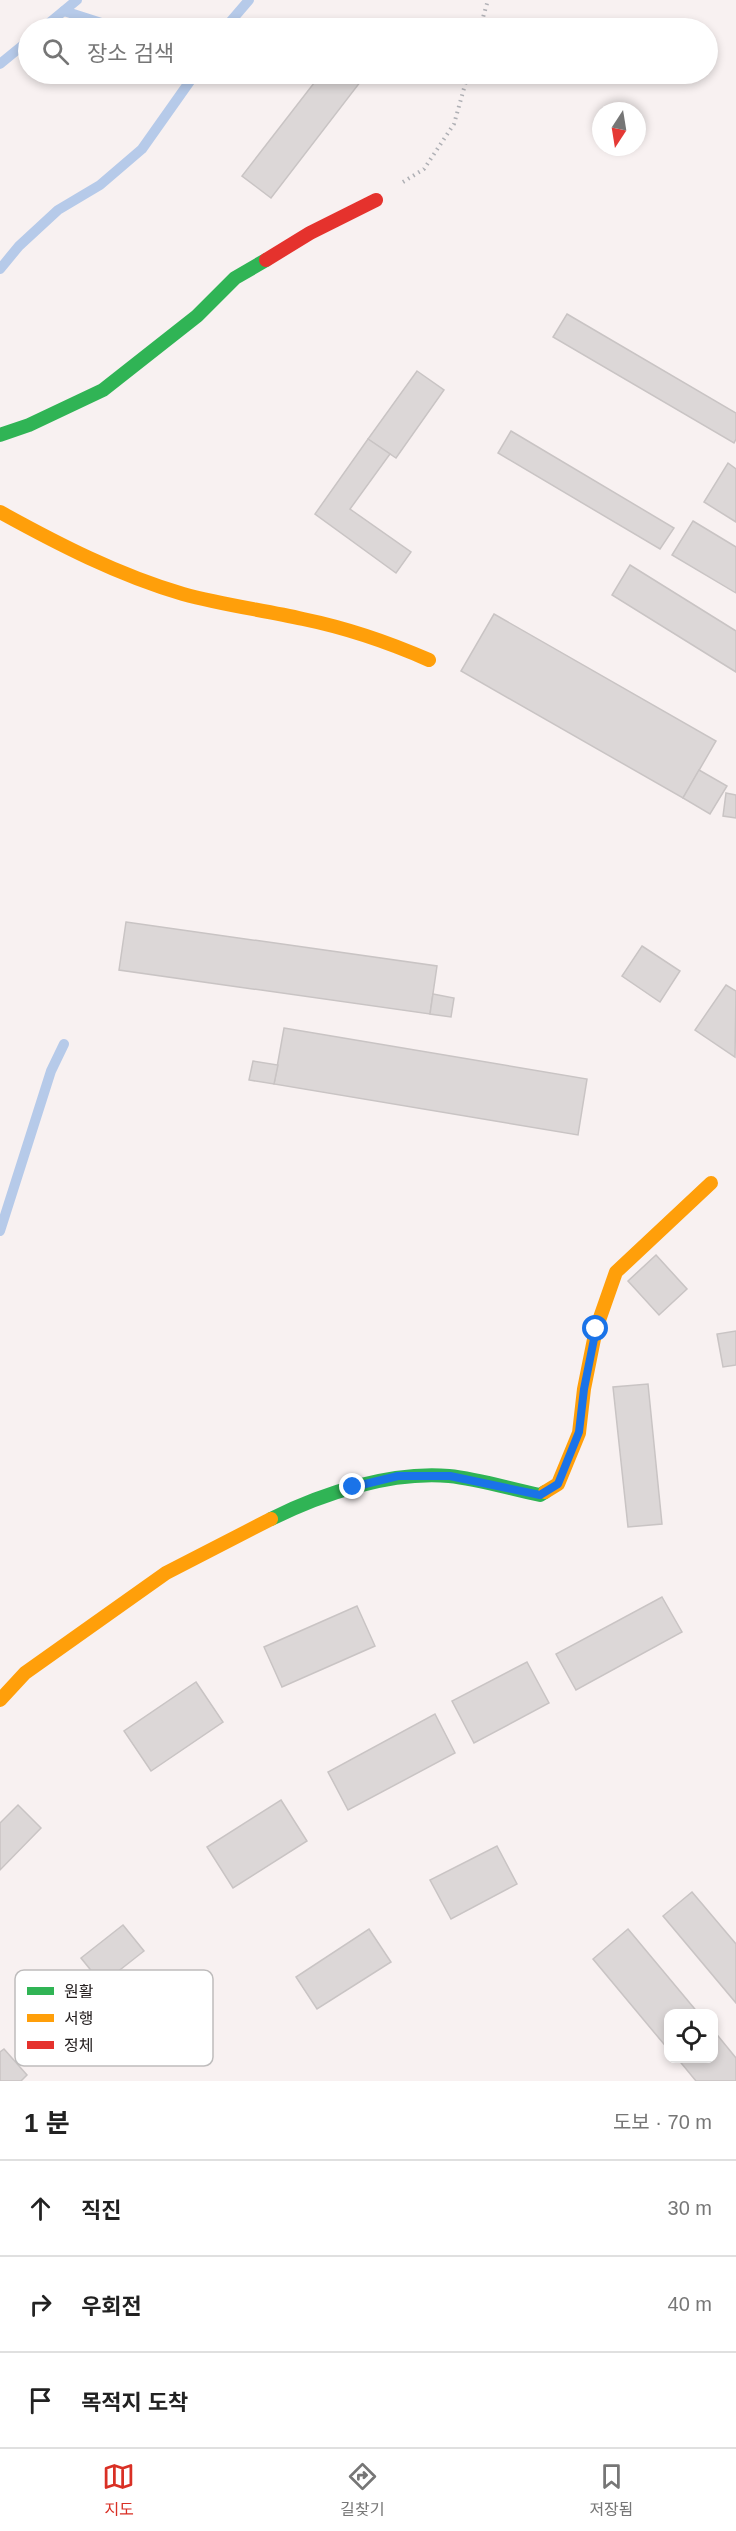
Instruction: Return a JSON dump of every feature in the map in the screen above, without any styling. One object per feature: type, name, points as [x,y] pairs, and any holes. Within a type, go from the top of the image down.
[{"type":"street","points":[[0,435],[29,425],[103,390],[197,316],[235,278],[310,233],[376,200]]},
{"type":"street","points":[[0,512],[64,549],[137,579],[209,601],[348,630],[380,639],[429,660]]},
{"type":"street","points":[[0,1700],[26,1673],[166,1573],[276,1517],[342,1491],[398,1476],[450,1476],[540,1495],[558,1484],[579,1432],[584,1389],[596,1329],[616,1272],[711,1184]]},
{"type":"path","points":[[483,18],[488,0]]},
{"type":"path","points":[[376,200],[424,169],[454,124],[465,84]]},
{"type":"building","points":[[313,84],[359,84],[271,198],[242,176]]},
{"type":"building","points":[[567,314],[736,413],[734,443],[553,337]]},
{"type":"building","points":[[417,371],[444,390],[396,458],[368,439]]},
{"type":"building","points":[[511,431],[674,528],[660,549],[498,453]]},
{"type":"building","points":[[368,439],[390,454],[350,509],[411,552],[396,573],[315,514]]},
{"type":"building","points":[[728,463],[736,469],[736,522],[704,502]]},
{"type":"building","points":[[693,521],[736,547],[736,593],[672,555]]},
{"type":"building","points":[[630,565],[736,631],[736,672],[612,595]]},
{"type":"building","points":[[494,614],[716,741],[683,798],[461,671]]},
{"type":"building","points":[[699,770],[727,786],[710,814],[683,798]]},
{"type":"building","points":[[726,793],[736,795],[736,818],[723,816]]},
{"type":"building","points":[[126,922],[437,966],[430,1014],[119,970]]},
{"type":"building","points":[[642,946],[680,971],[660,1002],[622,976]]},
{"type":"building","points":[[726,985],[736,991],[735,1057],[695,1030]]},
{"type":"building","points":[[433,994],[454,998],[451,1017],[430,1014]]},
{"type":"building","points":[[284,1028],[587,1079],[578,1135],[274,1084]]},
{"type":"building","points":[[253,1061],[278,1065],[274,1084],[249,1080]]},
{"type":"building","points":[[656,1255],[687,1289],[659,1315],[628,1281]]},
{"type":"building","points":[[736,1331],[736,1365],[723,1367],[717,1334]]},
{"type":"building","points":[[648,1384],[662,1524],[628,1527],[613,1387]]},
{"type":"building","points":[[662,1597],[682,1632],[576,1690],[556,1654]]},
{"type":"building","points":[[357,1606],[375,1646],[282,1687],[264,1647]]},
{"type":"building","points":[[527,1662],[549,1703],[474,1743],[452,1701]]},
{"type":"building","points":[[196,1682],[223,1722],[151,1771],[124,1731]]},
{"type":"building","points":[[435,1714],[455,1753],[348,1810],[328,1772]]},
{"type":"building","points":[[281,1800],[307,1841],[233,1888],[207,1847]]},
{"type":"building","points":[[18,1805],[41,1828],[0,1870],[0,1823]]},
{"type":"building","points":[[497,1846],[517,1884],[451,1919],[430,1880]]},
{"type":"building","points":[[692,1892],[736,1944],[736,2003],[663,1916]]},
{"type":"building","points":[[123,1925],[144,1951],[120,1970],[91,1970],[81,1958]]},
{"type":"building","points":[[369,1929],[391,1962],[317,2009],[296,1977]]},
{"type":"building","points":[[628,1929],[695,2009],[664,2009],[664,2044],[593,1959]]},
{"type":"building","points":[[718,2036],[736,2058],[736,2081],[696,2081],[681,2063],[718,2063]]},
{"type":"building","points":[[4,2049],[15,2061],[15,2066],[19,2066],[27,2075],[21,2081],[0,2081],[0,2052]]},
{"type":"waterway","points":[[55,18],[77,0]]},
{"type":"waterway","points":[[234,18],[249,0]]},
{"type":"waterway","points":[[64,11],[86,18]]},
{"type":"waterway","points":[[0,64],[18,49]]},
{"type":"waterway","points":[[0,269],[19,246],[58,210],[100,185],[142,149],[188,84]]},
{"type":"waterway","points":[[0,1231],[51,1071],[64,1044]]},
{"type":"traffic: fast","points":[[0,435],[29,425],[103,390],[197,316],[235,278],[266,260]]},
{"type":"traffic: fast","points":[[271,1519],[335,1493],[404,1477],[427,1475],[460,1477],[540,1495],[545,1492]]},
{"type":"traffic: slow","points":[[0,512],[44,536],[135,578],[198,598],[351,631],[429,660]]},
{"type":"traffic: slow","points":[[545,1492],[558,1484],[579,1433],[584,1389],[596,1329],[616,1272],[711,1183]]},
{"type":"traffic: slow","points":[[0,1700],[25,1673],[166,1573],[271,1519]]},
{"type":"traffic: jam","points":[[266,260],[310,233],[376,200]]},
{"type":"route","points":[[353,1487],[398,1476],[450,1476],[540,1495],[558,1484],[579,1432],[584,1389],[596,1329]]}]
